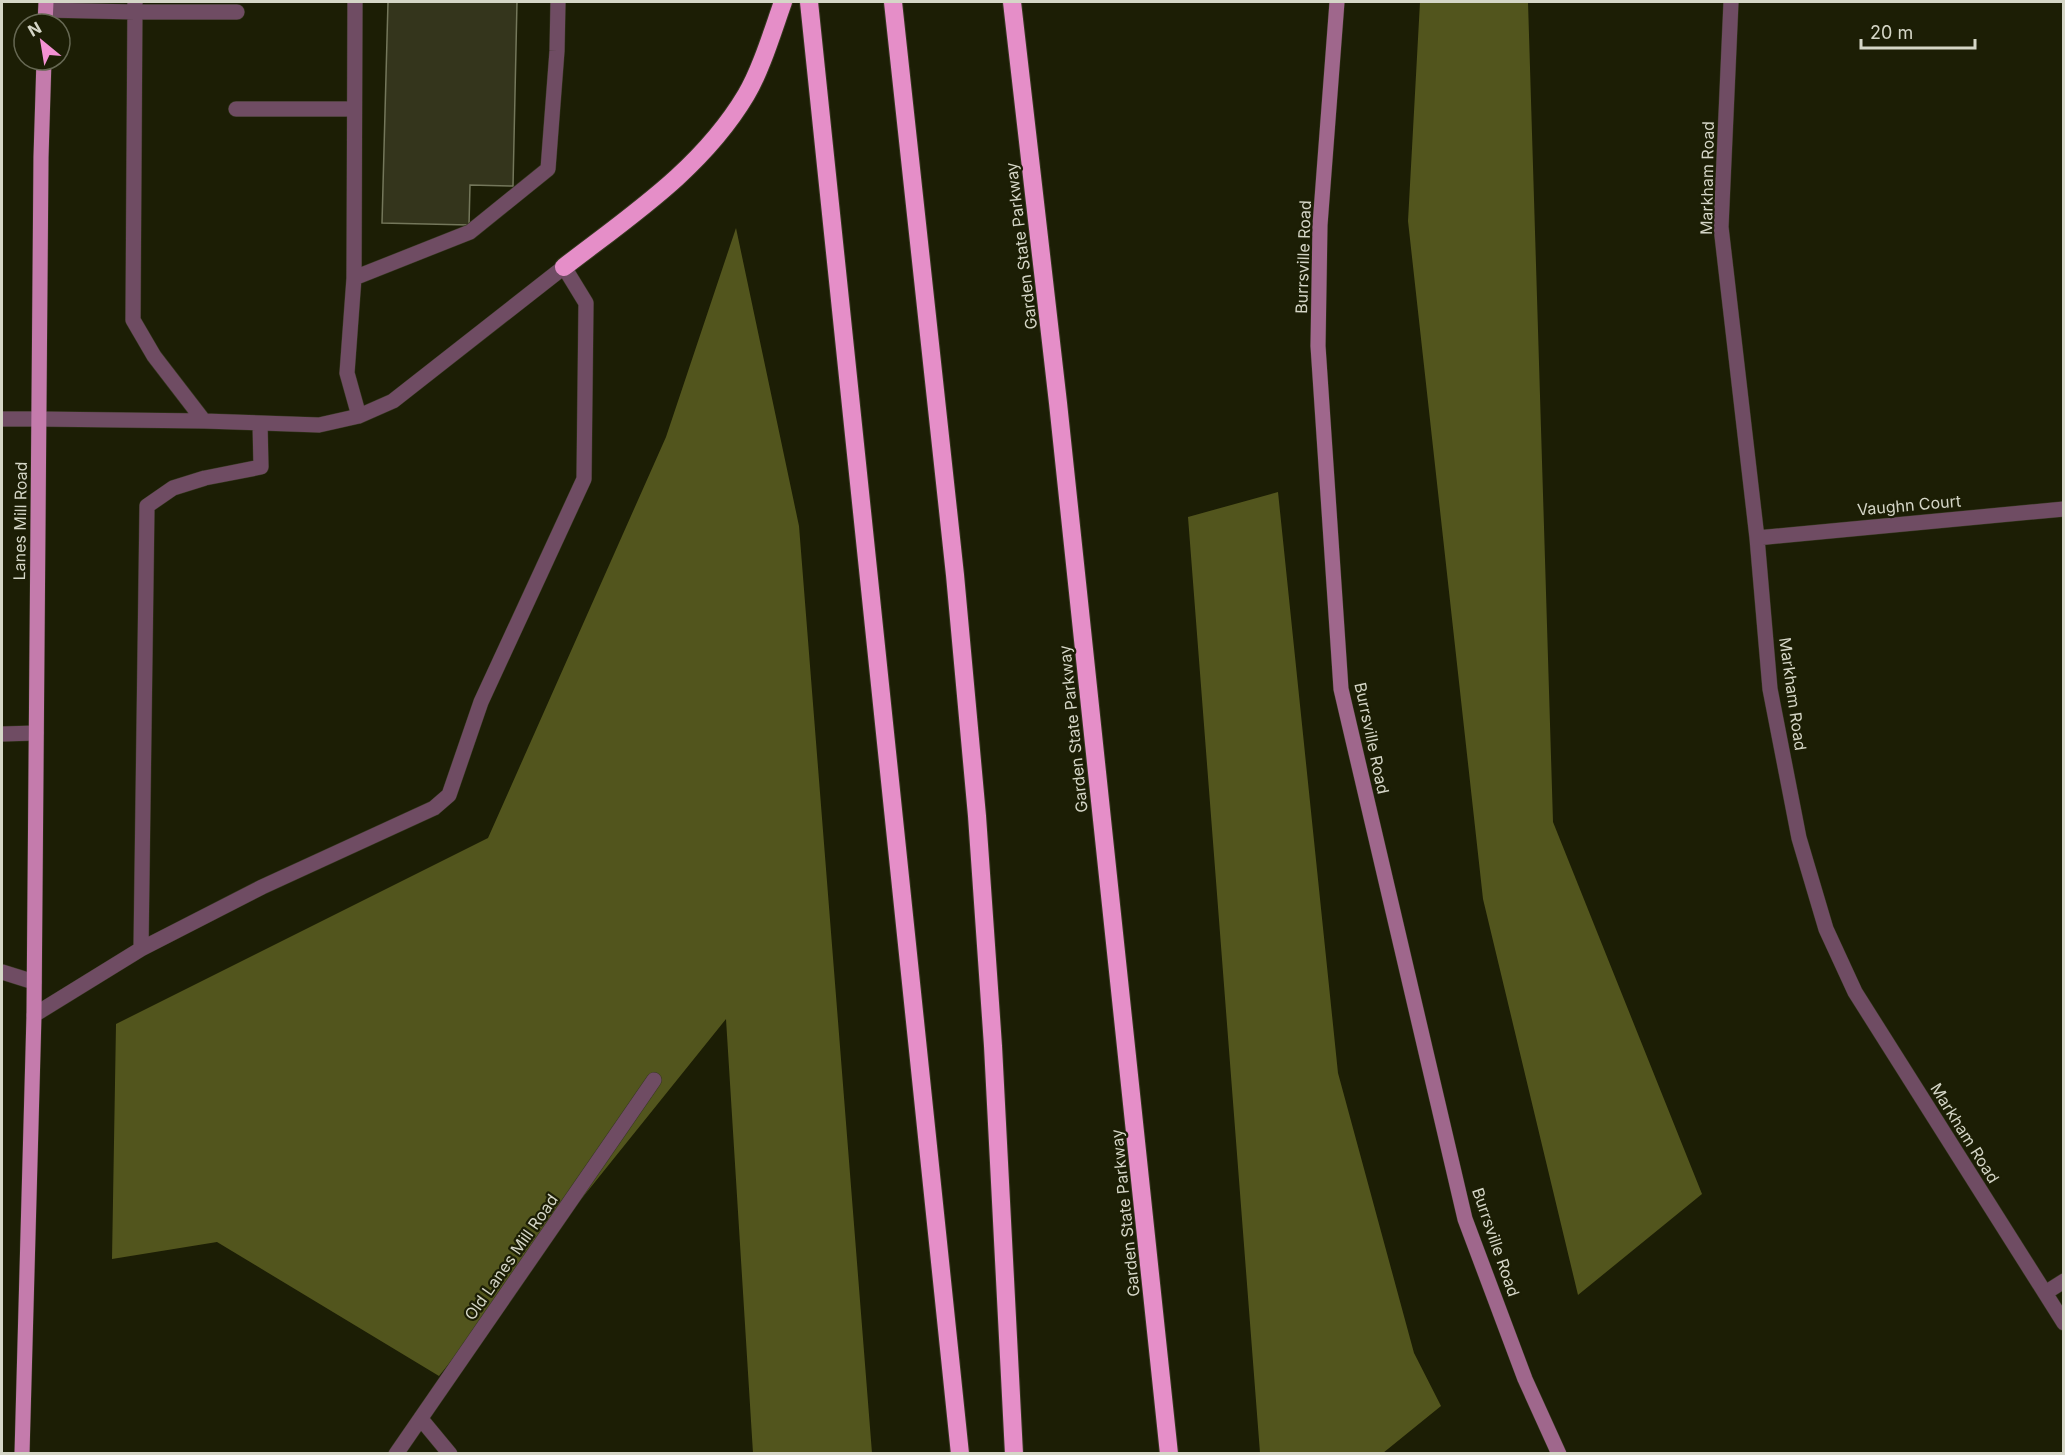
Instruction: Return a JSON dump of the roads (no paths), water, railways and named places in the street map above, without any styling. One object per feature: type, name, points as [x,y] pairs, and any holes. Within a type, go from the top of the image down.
[{"type":"highway","points":[[564,267],[672,183],[711,146],[747,94],[783,2]]},
{"type":"highway","points":[[809,2],[960,1454]]},
{"type":"highway","points":[[893,2],[955,575],[977,816],[993,1046],[1014,1454]]},
{"type":"highway","name":"Garden State Parkway","points":[[1012,2],[1061,426],[1169,1454]]},
{"type":"main road","name":"Burrsville Road","points":[[1337,2],[1320,225],[1318,346],[1341,689],[1466,1219],[1525,1379],[1559,1454]]},
{"type":"main road","name":"Lanes Mill Road","points":[[34,982],[44,72]]},
{"type":"main road","points":[[22,1454],[34,982]]},
{"type":"street","points":[[355,2],[354,278],[347,373],[359,416]]},
{"type":"street","points":[[354,278],[470,232],[548,169],[557,51],[558,2]]},
{"type":"street","name":"Markham Road","points":[[1731,2],[1721,227],[1757,538],[1770,689],[1799,838],[1827,929],[1855,992],[2064,1323]]},
{"type":"street","points":[[46,12],[135,7],[237,12]]},
{"type":"street","points":[[135,7],[133,320],[154,356],[204,421]]},
{"type":"street","points":[[236,109],[354,110]]},
{"type":"street","points":[[2,419],[319,424],[359,416],[393,401],[564,267],[586,303],[584,479],[481,702],[449,795],[434,808],[262,887],[141,949],[34,1015]]},
{"type":"street","points":[[141,949],[147,506],[173,488],[205,478],[261,467],[260,423]]},
{"type":"street","name":"Vaughn Court","points":[[1757,538],[2064,508]]},
{"type":"street","points":[[2,734],[36,733]]},
{"type":"street","points":[[2,972],[34,982]]},
{"type":"street","name":"Old Lanes Mill Road","points":[[396,1454],[654,1080]]},
{"type":"street","points":[[2045,1293],[2064,1281]]},
{"type":"street","points":[[421,1419],[450,1454]]}]
